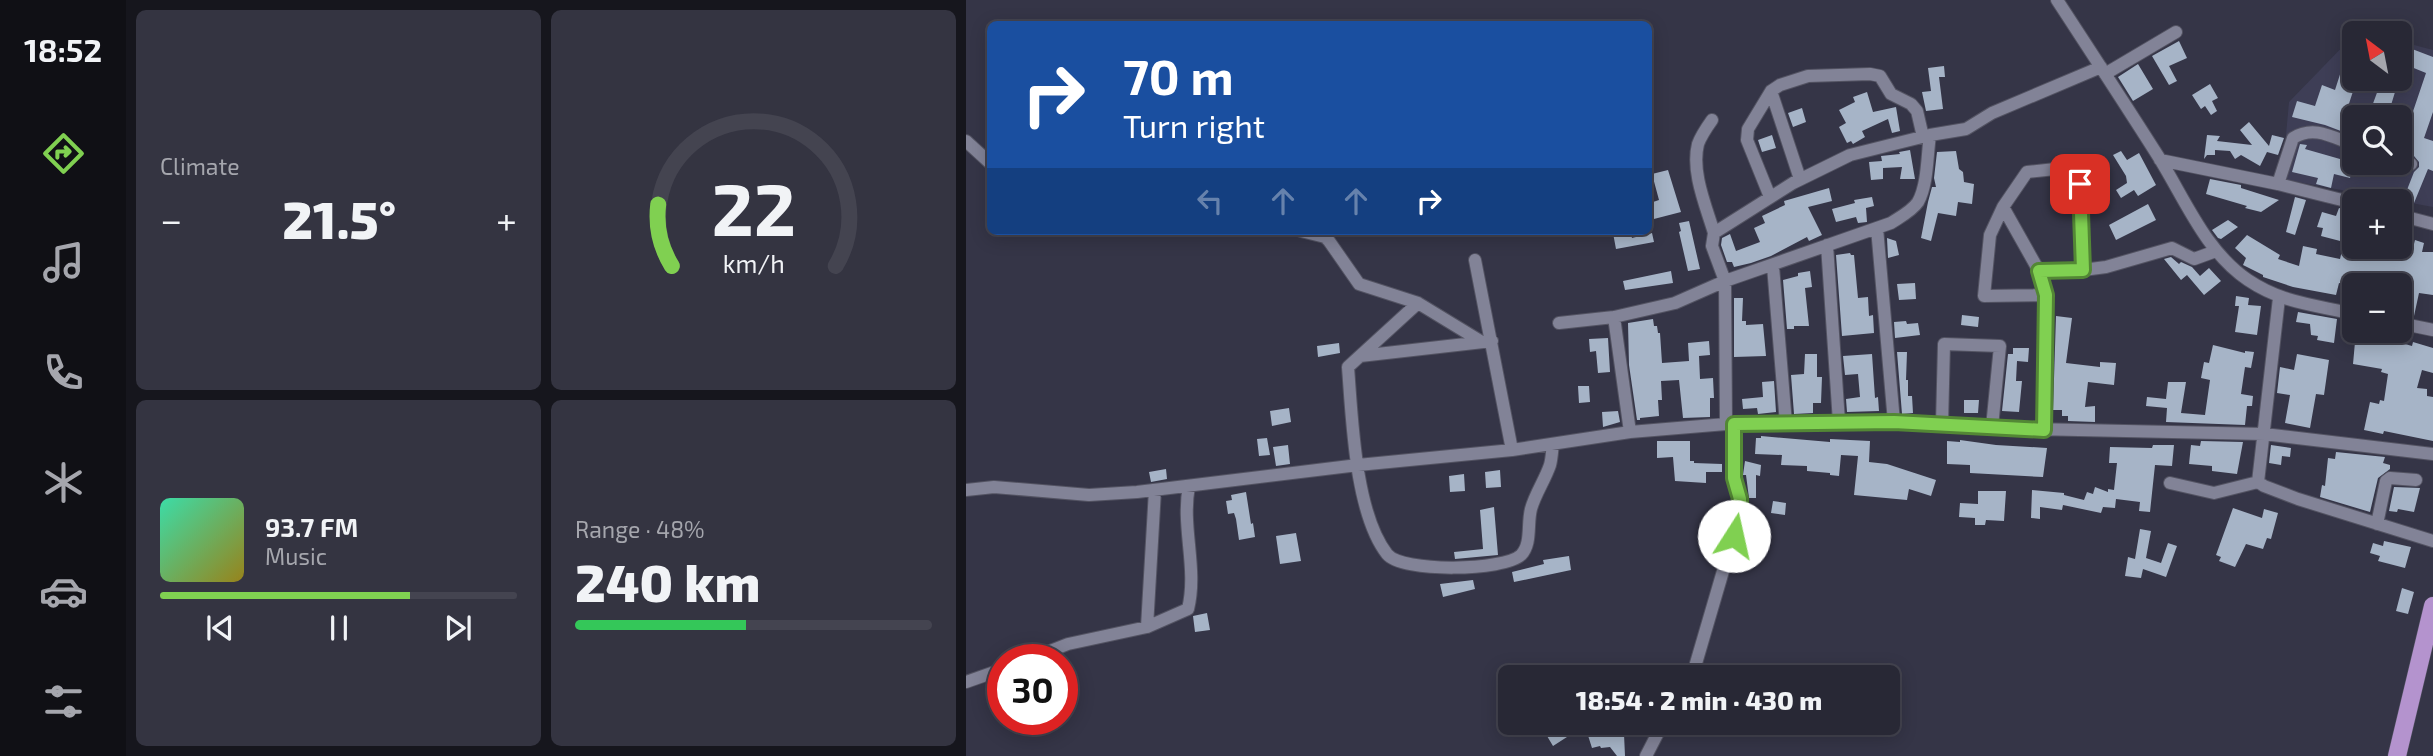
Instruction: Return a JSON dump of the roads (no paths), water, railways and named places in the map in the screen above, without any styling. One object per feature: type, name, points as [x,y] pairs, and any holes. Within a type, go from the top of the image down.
[{"type":"main road","points":[[2397,756],[2433,606]]},
{"type":"street","points":[[2057,0],[2216,251],[2247,279],[2279,298],[2342,311]]},
{"type":"street","points":[[1714,233],[1800,179],[1850,155],[1966,128],[1992,113],[2103,71],[2176,32]]},
{"type":"street","points":[[1559,323],[1614,317],[1675,303],[1725,281],[1891,223],[1918,202],[1925,178],[1927,136],[1917,111],[1911,104],[1891,94],[1880,76],[1870,74],[1808,76],[1780,85],[1771,91],[1748,129],[1747,140],[1770,197]]},
{"type":"street","points":[[1771,91],[1800,179]]},
{"type":"street","points":[[1696,665],[1740,513],[1730,424],[1725,281],[1712,246],[1714,233],[1696,156],[1699,142],[1712,120]]},
{"type":"street","points":[[2278,184],[2293,138],[2311,130],[2342,141]]},
{"type":"street","points":[[966,141],[987,160]]},
{"type":"street","points":[[2160,160],[2342,200]]},
{"type":"street","points":[[2046,295],[1984,296],[1990,235],[2003,208],[2027,172],[2065,168],[2080,184],[2083,270]]},
{"type":"street","points":[[2003,208],[2039,271],[2046,295],[2044,430]]},
{"type":"street","points":[[2412,218],[2433,224]]},
{"type":"street","points":[[1877,228],[1894,422]]},
{"type":"street","points":[[1317,235],[1329,241],[1359,284],[1418,303],[1487,342]]},
{"type":"street","points":[[1827,245],[1839,422]]},
{"type":"street","points":[[2039,271],[2106,267],[2172,248],[2194,259],[2216,251]]},
{"type":"street","points":[[1475,260],[1487,342],[1512,450]]},
{"type":"street","points":[[1773,266],[1786,424]]},
{"type":"street","points":[[2258,482],[2279,298]]},
{"type":"street","points":[[1418,303],[1348,367],[1358,465],[1369,520],[1388,556],[1404,564],[1438,569],[1510,562],[1522,555],[1527,544],[1531,510],[1551,464],[1553,444]]},
{"type":"street","points":[[1614,317],[1630,432]]},
{"type":"street","points":[[2412,326],[2433,330]]},
{"type":"street","points":[[1360,356],[1487,342]]},
{"type":"street","points":[[1942,424],[1944,344],[2000,346],[1992,427]]},
{"type":"street","points":[[966,490],[993,487],[1089,495],[1155,490],[1358,465],[1512,450],[1630,432],[1730,424],[1894,422],[2044,430],[2264,434],[2433,454]]},
{"type":"street","points":[[2377,524],[2386,481],[2390,478],[2416,480]]},
{"type":"street","points":[[2171,483],[2214,493],[2258,482],[2298,499],[2433,541]]},
{"type":"street","points":[[1068,644],[1147,627],[1188,609],[1192,590],[1185,504],[1189,485]]},
{"type":"street","points":[[1147,627],[1155,490]]},
{"type":"street","points":[[966,682],[987,675]]},
{"type":"street","points":[[1646,756],[1657,735]]}]
